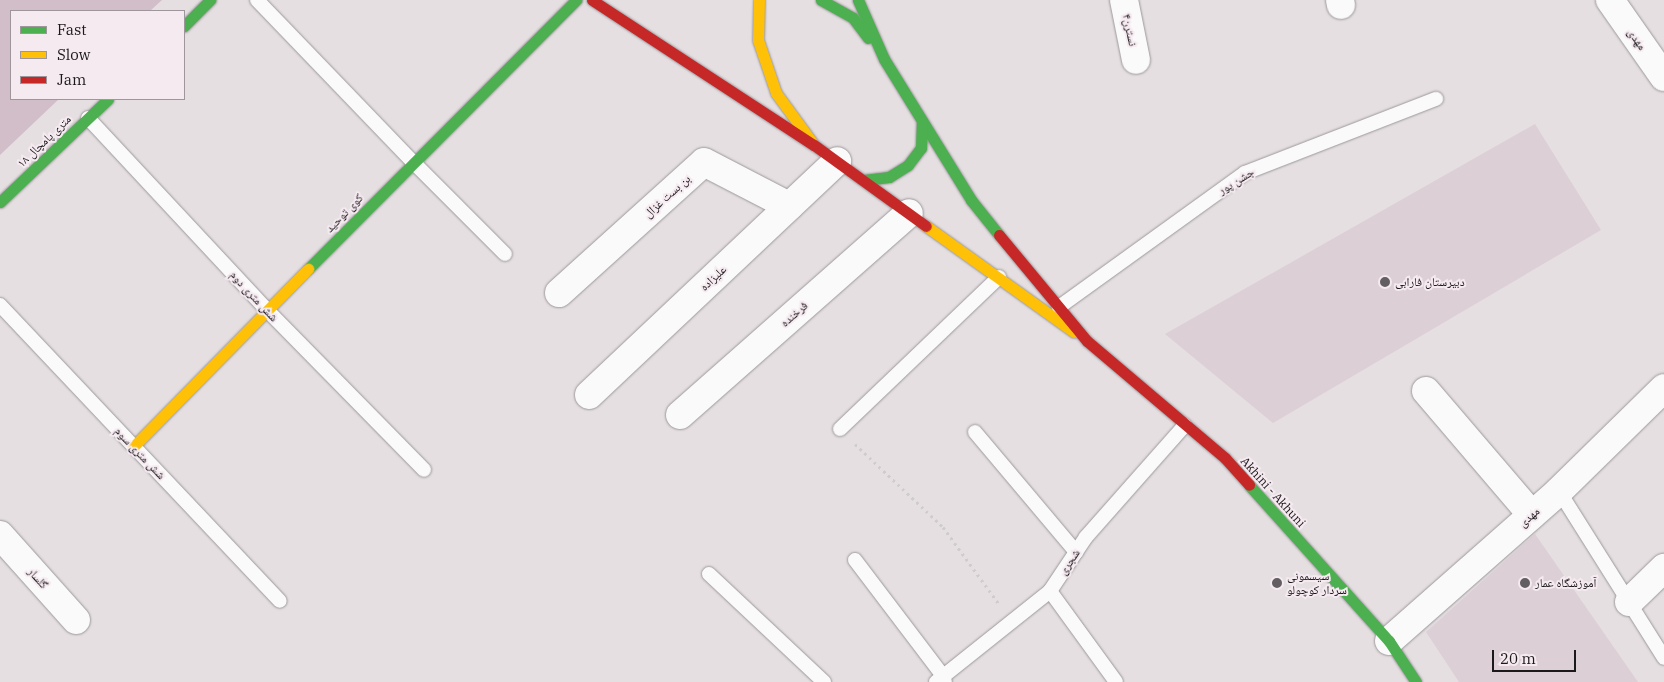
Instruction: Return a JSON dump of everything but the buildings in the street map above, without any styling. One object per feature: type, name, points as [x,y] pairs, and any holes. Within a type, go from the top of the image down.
[{"type":"main road","points":[[185,25],[210,0]]},
{"type":"main road","name":"کوی توحید","points":[[133,447],[413,162],[576,0]]},
{"type":"main road","points":[[592,0],[814,145],[1087,341]]},
{"type":"main road","points":[[759,0],[758,40],[776,93],[814,145]]},
{"type":"main road","points":[[821,0],[853,18],[884,60],[971,200],[1087,341]]},
{"type":"main road","points":[[858,0],[884,60]]},
{"type":"main road","name":"۱۸ متری پامچال","points":[[0,202],[107,100]]},
{"type":"main road","points":[[864,180],[889,177],[908,166],[921,148],[922,122]]},
{"type":"main road","name":"Akhini - Akhuni","points":[[1087,341],[1224,458],[1389,641],[1416,682]]},
{"type":"street","name":"نسترن۴","points":[[1124,0],[1136,60]]},
{"type":"street","name":"مهدی","points":[[1610,0],[1664,78]]},
{"type":"street","name":"علیزاده","points":[[588,395],[837,161]]},
{"type":"street","name":"بن بست غزال","points":[[559,293],[704,162],[789,206]]},
{"type":"street","name":"فرخنده","points":[[680,415],[909,213]]},
{"type":"street","name":"مهدی","points":[[1389,641],[1559,491],[1664,388]]},
{"type":"street","points":[[1426,391],[1532,515]]},
{"type":"street","name":"گلسار","points":[[0,535],[76,620]]},
{"type":"street","points":[[1629,602],[1663,572]]},
{"type":"lane","points":[[257,0],[413,162],[505,254]]},
{"type":"lane","name":"جشن پور","points":[[1059,307],[1245,173],[1436,99]]},
{"type":"lane","name":"شش متری دوم","points":[[88,118],[267,310],[424,470]]},
{"type":"lane","points":[[840,430],[999,277]]},
{"type":"lane","name":"شش متری سوم","points":[[0,305],[280,601]]},
{"type":"lane","name":"شجری","points":[[941,680],[1050,591],[1086,537],[1185,425]]},
{"type":"lane","points":[[975,432],[1076,552]]},
{"type":"lane","points":[[1559,491],[1664,658]]},
{"type":"lane","points":[[855,560],[941,680]]},
{"type":"lane","points":[[709,574],[824,682]]},
{"type":"lane","points":[[1050,591],[1116,682]]},
{"type":"path","points":[[840,430],[943,527],[1012,621]]},
{"type":"shaded area","points":[[0,0],[162,0],[151,10],[10,10],[10,100],[58,100],[0,155]]},
{"type":"shaded area","name":"دبیرستان فارابی","points":[[1535,124],[1601,230],[1273,423],[1165,334]]},
{"type":"shaded area","name":"آموزشگاه عمار","points":[[1535,534],[1638,682],[1459,682],[1426,632]]},
{"type":"traffic: fast","points":[[185,25],[210,0]]},
{"type":"traffic: fast","points":[[308,269],[576,0]]},
{"type":"traffic: fast","points":[[821,0],[853,18],[868,38]]},
{"type":"traffic: fast","points":[[858,0],[884,59],[971,200],[999,235]]},
{"type":"traffic: fast","points":[[0,202],[107,100]]},
{"type":"traffic: fast","points":[[864,180],[889,177],[908,165],[921,148],[922,121]]},
{"type":"traffic: fast","points":[[1249,485],[1389,641],[1416,682]]},
{"type":"traffic: slow","points":[[759,0],[758,40],[776,93],[814,145]]},
{"type":"traffic: slow","points":[[926,226],[1074,332]]},
{"type":"traffic: slow","points":[[133,447],[308,269]]},
{"type":"traffic: jam","points":[[592,0],[814,145],[926,226]]},
{"type":"traffic: jam","points":[[999,235],[1087,341],[1225,458],[1249,485]]},
{"type":"place","name":"دبیرستان فارابی","points":[[1385,282]]},
{"type":"place","name":"سیسمونی سردار کوچولو","points":[[1277,583]]},
{"type":"place","name":"آموزشگاه عمار","points":[[1525,583]]}]
